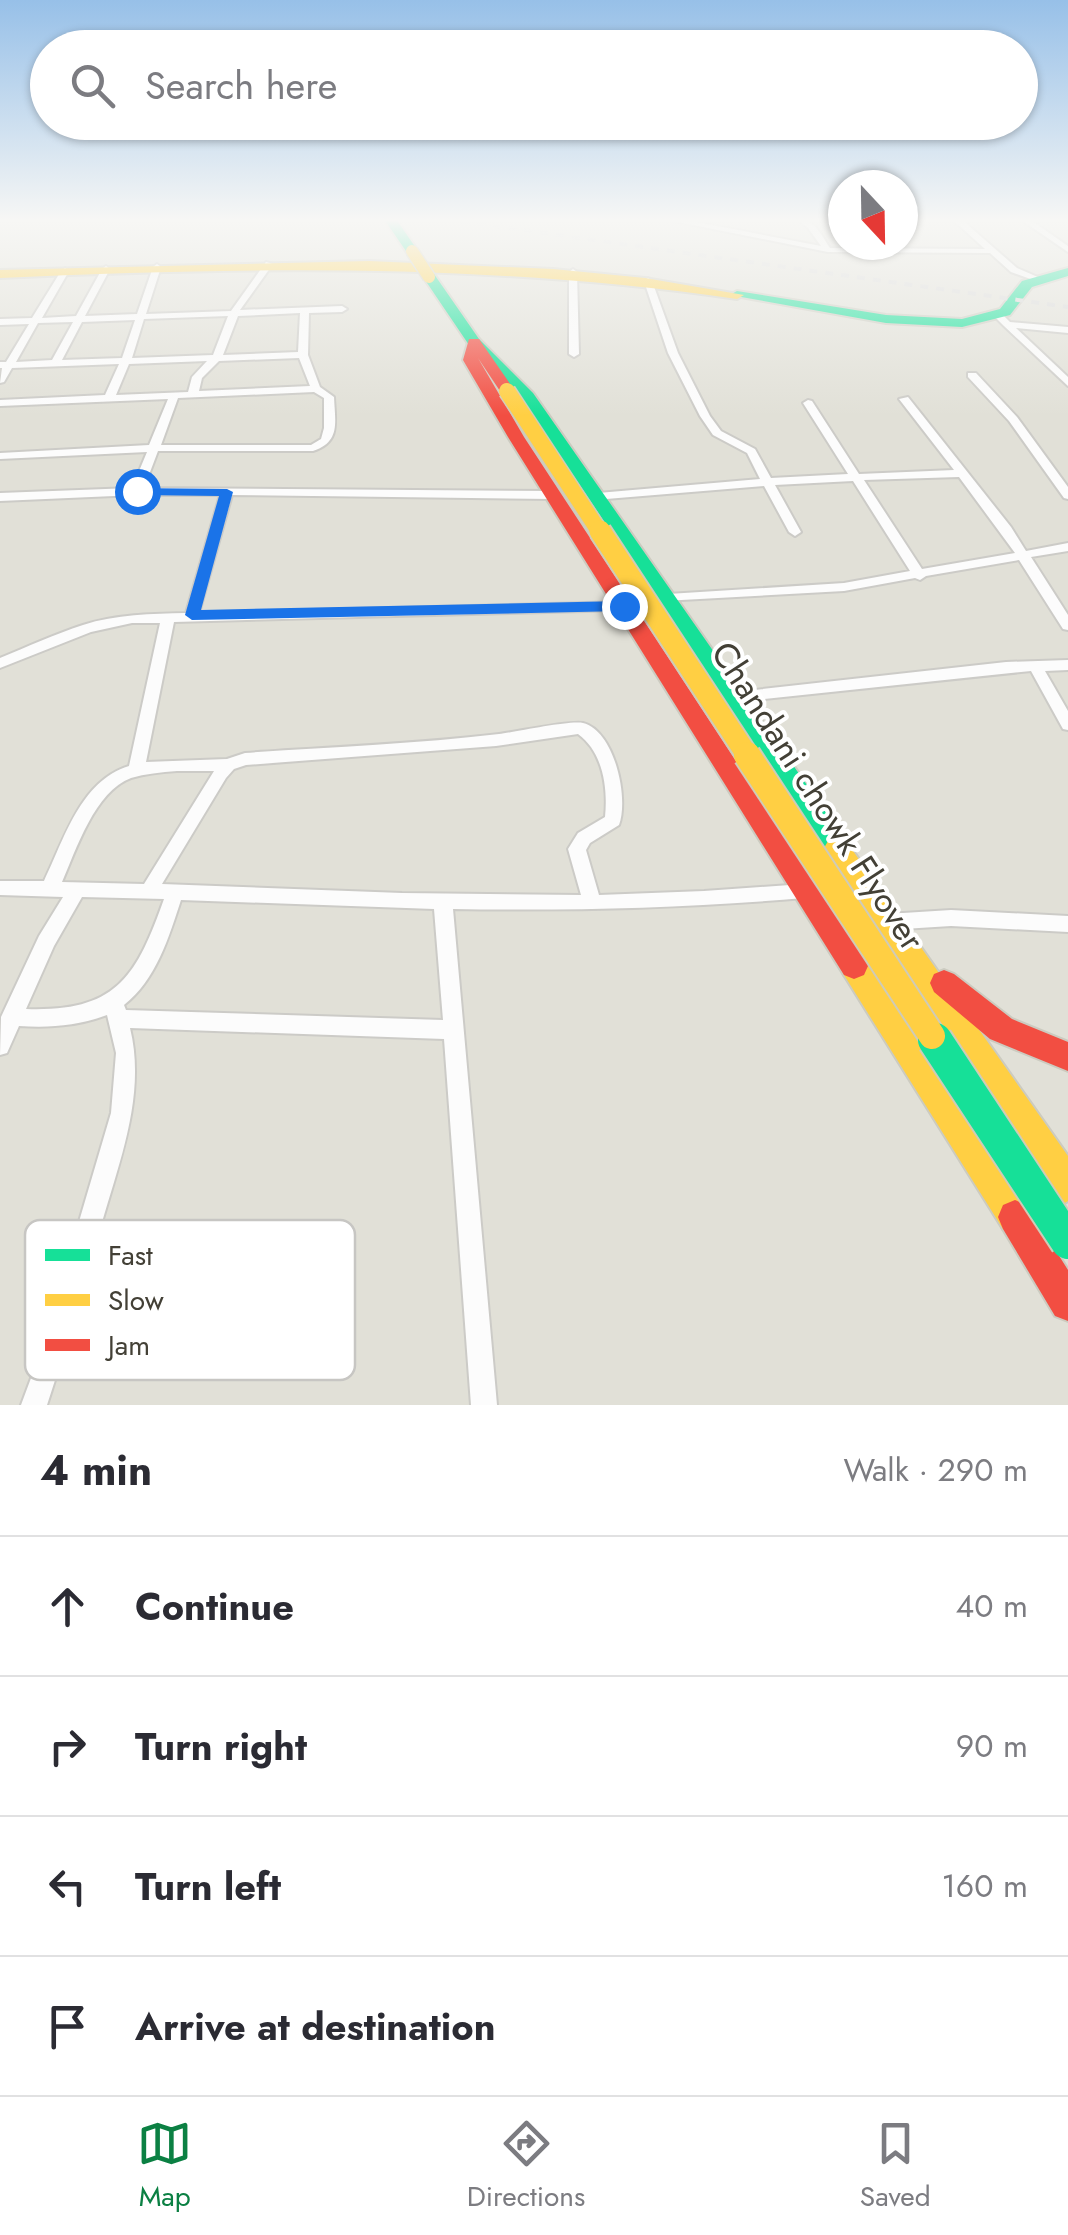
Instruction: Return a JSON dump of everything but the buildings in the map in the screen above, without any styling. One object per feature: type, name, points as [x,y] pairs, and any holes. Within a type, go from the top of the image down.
[{"type":"main road","points":[[434,285],[474,342],[502,365],[528,396],[1067,1183],[1015,1217]]},
{"type":"main road","points":[[670,285],[897,321],[958,324],[1003,320],[1025,285]]},
{"type":"main road","points":[[474,342],[470,360],[553,495],[1068,1303]]},
{"type":"main road","name":"Chandani chowk Flyover","points":[[474,342],[1068,1242]]},
{"type":"main road","points":[[893,930],[978,1016],[1031,1046],[1068,1058]]},
{"type":"main road","points":[[990,1178],[1068,1135]]},
{"type":"street","points":[[0,380],[4,365],[57,285]]},
{"type":"street","points":[[54,364],[98,285]]},
{"type":"street","points":[[109,398],[152,285]]},
{"type":"street","points":[[192,394],[197,378],[217,357],[235,311],[254,285]]},
{"type":"street","points":[[573,285],[574,354]]},
{"type":"street","points":[[649,285],[678,365],[705,416],[717,433],[751,451],[795,532]]},
{"type":"street","points":[[0,322],[342,308]]},
{"type":"street","points":[[0,456],[324,445],[329,438],[328,397],[316,389],[303,355],[305,309]]},
{"type":"street","points":[[1003,320],[1068,330]]},
{"type":"street","points":[[1003,320],[1068,384]]},
{"type":"street","points":[[4,365],[303,355]]},
{"type":"street","points":[[972,375],[1023,432],[1068,495]]},
{"type":"street","points":[[0,404],[316,389]]},
{"type":"street","points":[[137,491],[174,396]]},
{"type":"street","points":[[904,399],[1007,530],[1068,626]]},
{"type":"street","points":[[808,403],[920,576]]},
{"type":"street","points":[[598,496],[769,481],[960,474]]},
{"type":"street","points":[[0,497],[137,491],[553,495]]},
{"type":"street","points":[[192,615],[227,492]]},
{"type":"street","points":[[668,598],[813,591],[920,576],[1068,547]]},
{"type":"street","points":[[0,663],[88,628],[168,616],[624,606]]},
{"type":"street","points":[[136,772],[168,616]]},
{"type":"street","points":[[736,697],[1068,665]]},
{"type":"street","points":[[1035,666],[1068,725]]},
{"type":"street","points":[[50,888],[98,796],[111,783],[136,772],[228,765],[276,755],[496,740],[581,728],[592,733],[600,745],[615,808],[613,820],[584,838],[577,849],[592,903]]},
{"type":"street","points":[[149,890],[228,765]]},
{"type":"street","points":[[0,888],[592,903],[696,902],[804,891]]},
{"type":"street","points":[[0,1046],[46,942],[78,888]]},
{"type":"street","points":[[91,1220],[122,1112],[126,1053],[117,1010],[149,956],[175,892]]},
{"type":"street","points":[[444,902],[484,1405]]},
{"type":"street","points":[[893,930],[951,918],[1068,924]]},
{"type":"street","points":[[11,1017],[52,1021],[117,1010],[454,1030]]},
{"type":"street","points":[[34,1405],[43,1380]]},
{"type":"shaded area","points":[[0,285],[1068,285],[1068,1405],[0,1405]]},
{"type":"railway","points":[[909,285],[1068,307]]},
{"type":"traffic: fast","points":[[434,285],[474,342],[528,396],[837,848]]},
{"type":"traffic: fast","points":[[737,295],[886,319],[962,323],[1005,312],[1027,285]]},
{"type":"traffic: fast","points":[[932,1036],[1068,1242]]},
{"type":"traffic: slow","points":[[663,285],[737,295]]},
{"type":"traffic: slow","points":[[507,391],[932,1036]]},
{"type":"traffic: slow","points":[[837,848],[1066,1182]]},
{"type":"traffic: slow","points":[[854,966],[1015,1217],[1059,1187]]},
{"type":"traffic: jam","points":[[474,342],[470,360],[516,437],[854,966]]},
{"type":"traffic: jam","points":[[476,345],[507,391]]},
{"type":"traffic: jam","points":[[944,983],[1001,1029],[1068,1057]]},
{"type":"traffic: jam","points":[[1015,1217],[1068,1303]]},
{"type":"route","points":[[137,491],[227,492],[192,615],[624,606]]}]
